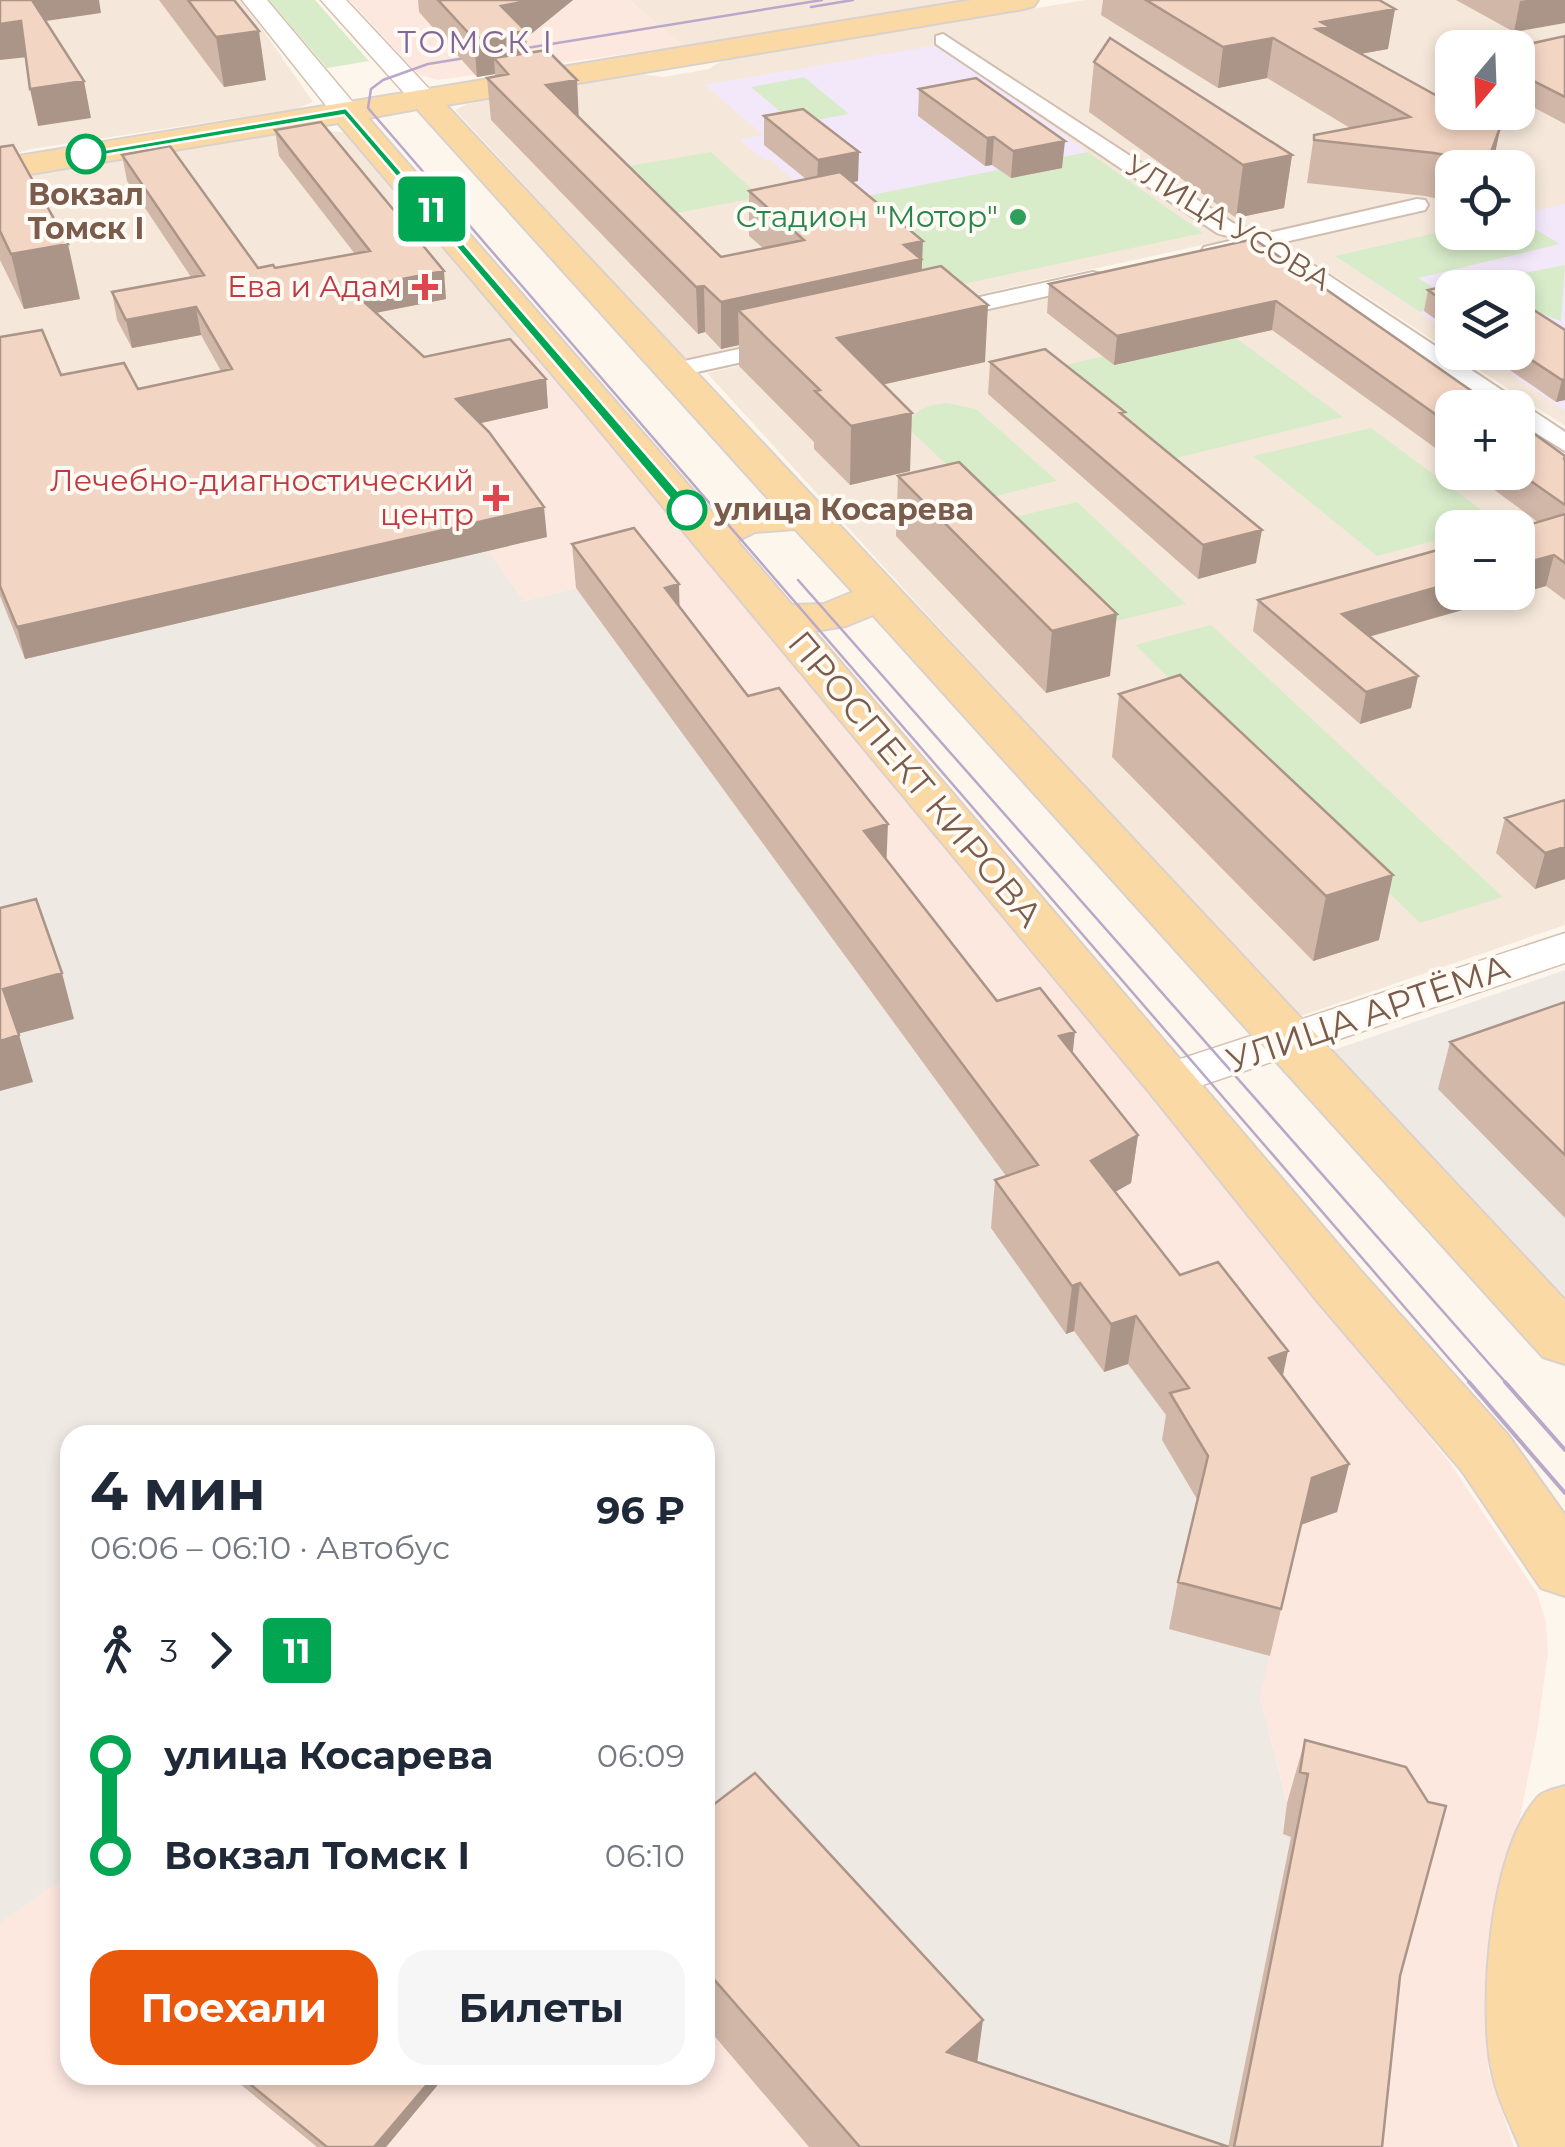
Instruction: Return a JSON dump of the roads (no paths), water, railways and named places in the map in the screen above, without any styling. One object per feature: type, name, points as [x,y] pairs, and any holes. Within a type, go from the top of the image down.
[{"type":"main road","name":"ПРОСПЕКТ КИРОВА","points":[[254,0],[312,75],[780,619],[1339,1286],[1485,1453],[1565,1568]]},
{"type":"main road","points":[[333,0],[1565,1340]]},
{"type":"main road","points":[[0,168],[1024,0]]},
{"type":"main road","points":[[710,538],[762,517],[806,515]]},
{"type":"main road","points":[[780,619],[831,616],[881,596]]},
{"type":"main road","name":"УЛИЦА АРТЁМА","points":[[1170,1080],[1565,948]]},
{"type":"main road","points":[[1562,2147],[1530,2065],[1527,2014],[1538,1889],[1549,1848],[1564,1815]]},
{"type":"street","name":"УЛИЦА УСОВА","points":[[943,40],[1225,228],[1262,240],[1487,390]]},
{"type":"street","points":[[1186,258],[1417,206]]},
{"type":"street","points":[[924,316],[1110,275]]},
{"type":"street","points":[[674,370],[815,340]]},
{"type":"street","name":"УЛИЦА УСОВА","points":[[1535,423],[1565,443]]},
{"type":"tram line","points":[[822,0],[428,64],[383,80],[371,89],[368,108],[1471,1384]]},
{"type":"tram line","points":[[811,7],[853,0]]},
{"type":"tram line","points":[[798,580],[1507,1384]]},
{"type":"tram line","points":[[1469,1382],[1565,1493]]},
{"type":"tram line","points":[[1505,1382],[1565,1450]]},
{"type":"place","name":"Вокзал Томск I","points":[[86,154]]},
{"type":"place","name":"Стадион \"Мотор\"","points":[[1018,217]]},
{"type":"place","name":"Ева и Адам","points":[[425,287]]},
{"type":"place","name":"Лечебно-диагностический центр","points":[[496,498]]},
{"type":"place","name":"улица Косарева","points":[[687,510]]},
{"type":"district","name":"ТОМСК I","points":[[476,42]]}]
